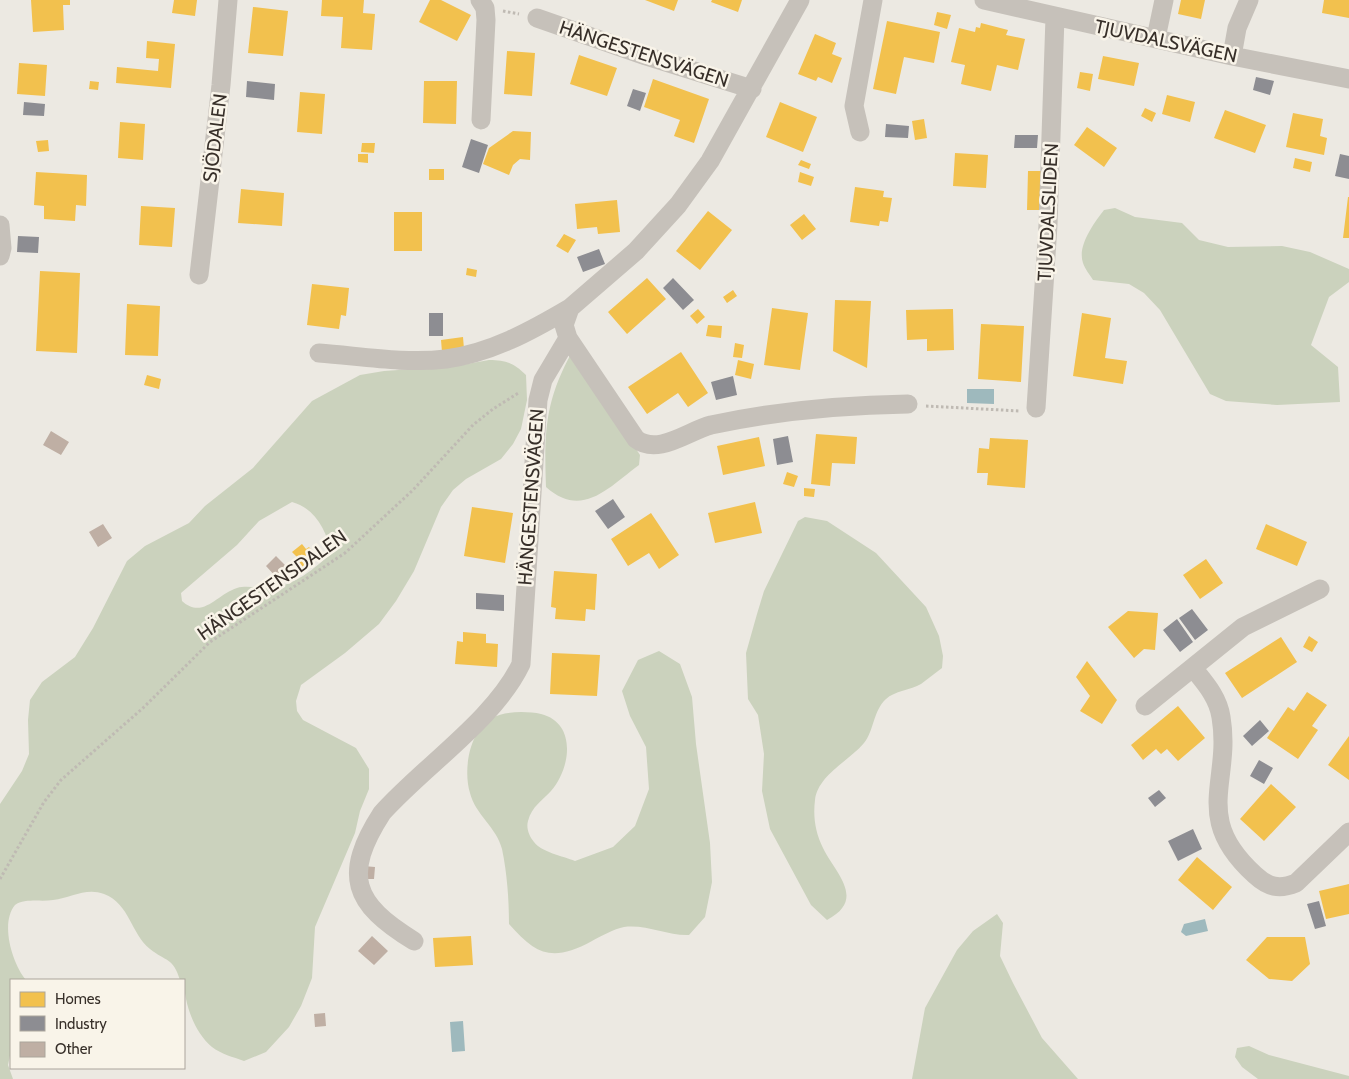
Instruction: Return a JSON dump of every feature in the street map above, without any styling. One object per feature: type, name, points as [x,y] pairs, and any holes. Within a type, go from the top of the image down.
[{"type":"street","name":"SJÖDALEN","points":[[199,275],[221,85],[228,0]]},
{"type":"street","name":"HÄNGESTENSVÄGEN","points":[[319,353],[418,360],[446,359],[490,348],[528,332],[570,308],[632,254],[678,206],[710,161],[752,89],[800,0]]},
{"type":"street","points":[[860,132],[854,106],[872,0]]},
{"type":"street","name":"TJUVDALSVÄGEN","points":[[984,0],[1232,56],[1349,79]]},
{"type":"street","points":[[1156,38],[1164,0]]},
{"type":"street","points":[[1232,56],[1237,28],[1249,0]]},
{"type":"street","points":[[481,120],[482,4]]},
{"type":"street","name":"TJUVDALSLIDEN","points":[[1036,408],[1048,215],[1055,17]]},
{"type":"street","name":"HÄNGESTENSVÄGEN","points":[[537,18],[646,56],[752,89]]},
{"type":"street","points":[[0,225],[2,248],[0,256]]},
{"type":"street","points":[[570,308],[564,325],[568,338],[636,439],[649,446],[670,442],[710,426],[775,414],[816,408],[908,404]]},
{"type":"street","name":"HÄNGESTENSVÄGEN","points":[[414,941],[383,920],[366,900],[358,878],[360,858],[373,827],[382,813],[491,707],[514,680],[521,664],[538,400],[543,380],[568,338]]},
{"type":"street","points":[[1145,706],[1243,627],[1320,589]]},
{"type":"street","points":[[1193,668],[1212,693],[1219,706],[1222,719],[1223,741],[1217,806],[1218,819],[1233,850],[1249,869],[1268,885],[1286,888],[1296,883],[1349,832]]},
{"type":"path","points":[[482,4],[537,18]]},
{"type":"path","name":"HÄNGESTENSDALEN","points":[[0,878],[44,802],[61,780],[143,708],[210,642],[345,553],[413,490],[473,425],[511,396],[543,380]]},
{"type":"path","points":[[908,404],[1014,412],[1036,408]]},
{"type":"green space","points":[[1115,208],[1135,217],[1182,223],[1199,240],[1228,247],[1282,246],[1310,252],[1349,269],[1349,282],[1329,297],[1311,345],[1338,367],[1340,402],[1277,405],[1226,401],[1210,394],[1160,310],[1144,293],[1129,284],[1093,280],[1085,267],[1082,256],[1084,242],[1104,210]]},
{"type":"green space","points":[[572,352],[640,455],[639,465],[605,491],[583,500],[571,500],[559,496],[546,487],[545,450],[548,417],[556,386]]},
{"type":"green space","points":[[489,360],[500,361],[514,365],[526,375],[527,400],[521,429],[513,444],[501,459],[466,479],[453,490],[441,507],[414,571],[396,601],[379,624],[345,653],[301,685],[296,701],[297,711],[303,720],[356,748],[369,769],[369,789],[360,811],[355,833],[315,927],[312,978],[301,1006],[289,1027],[266,1052],[244,1061],[223,1053],[206,1041],[191,1016],[185,994],[185,979],[180,979],[175,967],[144,943],[125,912],[113,899],[104,894],[91,892],[60,899],[23,902],[15,905],[8,922],[12,954],[25,979],[10,979],[10,1056],[8,1065],[13,1079],[0,1079],[0,804],[22,771],[29,754],[28,720],[30,700],[42,682],[75,657],[93,628],[127,561],[145,546],[189,523],[205,506],[253,468],[312,401],[360,375],[384,371],[456,366]],"holes":[[[292,502],[307,509],[323,529],[331,553],[318,565],[296,580],[280,587],[237,588],[210,604],[197,608],[182,601],[181,593],[237,545],[259,521]]]},
{"type":"green space","points":[[805,517],[827,521],[876,553],[926,607],[939,636],[943,656],[942,668],[924,682],[893,694],[886,699],[878,709],[870,733],[864,743],[828,776],[817,791],[814,812],[818,836],[845,886],[846,895],[845,903],[839,912],[827,920],[811,905],[770,829],[762,791],[764,754],[758,715],[748,699],[746,653],[764,591],[798,521]]},
{"type":"green space","points":[[659,651],[680,664],[692,697],[696,744],[710,843],[712,882],[705,917],[689,935],[673,934],[640,927],[624,927],[567,952],[546,952],[537,949],[519,935],[509,924],[509,905],[502,849],[496,834],[476,808],[468,784],[468,763],[473,741],[484,724],[492,718],[503,714],[529,712],[553,719],[561,727],[565,736],[567,747],[566,759],[558,781],[530,816],[527,826],[529,835],[542,848],[575,861],[613,847],[635,826],[649,789],[646,747],[630,716],[622,691],[638,660]]},
{"type":"green space","points":[[997,914],[1003,923],[1000,956],[1013,983],[1042,1038],[1078,1079],[912,1079],[925,1008],[957,950],[973,931]]},
{"type":"green space","points":[[1249,1046],[1269,1055],[1349,1076],[1349,1079],[1258,1079],[1242,1067],[1235,1057],[1237,1048]]},
{"type":"water","points":[[967,389],[994,389],[994,404],[967,403]]},
{"type":"water","points":[[1205,919],[1208,931],[1186,936],[1181,932],[1184,924]]},
{"type":"water","points":[[463,1021],[465,1051],[452,1052],[450,1022]]},
{"type":"building: Homes","points":[[31,0],[70,0],[70,5],[63,5],[64,30],[33,32]]},
{"type":"building: Homes","points":[[174,0],[197,0],[195,16],[172,13]]},
{"type":"building: Homes","points":[[322,0],[364,0],[363,13],[375,14],[372,50],[341,48],[343,17],[321,16]]},
{"type":"building: Homes","points":[[430,0],[441,0],[471,15],[457,41],[419,22]]},
{"type":"building: Homes","points":[[645,0],[678,0],[674,11]]},
{"type":"building: Homes","points":[[712,0],[742,0],[738,12],[711,2]]},
{"type":"building: Homes","points":[[1181,0],[1205,0],[1201,19],[1178,14]]},
{"type":"building: Homes","points":[[1324,0],[1349,0],[1349,18],[1322,13]]},
{"type":"building: Homes","points":[[253,7],[288,11],[283,56],[248,53]]},
{"type":"building: Homes","points":[[937,12],[951,15],[947,29],[934,25]]},
{"type":"building: Homes","points":[[887,21],[940,32],[934,63],[904,57],[896,94],[873,89]]},
{"type":"building: Homes","points":[[981,23],[1008,30],[1006,35],[1025,39],[1018,70],[997,65],[991,91],[961,84],[965,65],[951,62],[959,28],[975,32],[976,27],[980,28]]},
{"type":"building: Homes","points":[[815,34],[836,43],[832,54],[842,58],[832,83],[818,77],[816,81],[798,74]]},
{"type":"building: Homes","points":[[147,41],[175,44],[171,88],[116,83],[117,67],[158,71],[159,59],[146,58]]},
{"type":"building: Homes","points":[[507,51],[535,53],[532,96],[504,94]]},
{"type":"building: Homes","points":[[579,55],[617,68],[607,96],[570,84]]},
{"type":"building: Homes","points":[[1103,56],[1139,63],[1134,86],[1098,79]]},
{"type":"building: Homes","points":[[19,63],[47,65],[45,96],[17,94]]},
{"type":"building: Homes","points":[[1080,72],[1093,74],[1090,91],[1077,88]]},
{"type":"building: Homes","points":[[653,79],[709,99],[694,143],[674,136],[680,120],[644,107]]},
{"type":"building: Homes","points":[[90,81],[99,82],[98,90],[89,89]]},
{"type":"building: Homes","points":[[424,81],[457,81],[456,124],[423,123]]},
{"type":"building: Homes","points":[[300,92],[325,94],[322,134],[297,132]]},
{"type":"building: Homes","points":[[1167,95],[1195,102],[1190,122],[1162,114]]},
{"type":"building: Homes","points":[[780,102],[817,117],[803,152],[766,137]]},
{"type":"building: Homes","points":[[1145,108],[1156,113],[1152,122],[1141,116]]},
{"type":"building: Homes","points":[[1225,110],[1266,125],[1255,153],[1214,138]]},
{"type":"building: Homes","points":[[1293,113],[1323,119],[1320,136],[1327,138],[1324,155],[1286,147]]},
{"type":"building: Homes","points":[[924,119],[927,138],[915,140],[912,121]]},
{"type":"building: Homes","points":[[120,122],[145,124],[143,160],[118,158]]},
{"type":"building: Homes","points":[[1087,127],[1117,148],[1104,167],[1074,145]]},
{"type":"building: Homes","points":[[513,131],[531,132],[530,160],[520,159],[513,165],[509,175],[483,164],[489,148]]},
{"type":"building: Homes","points":[[48,140],[49,151],[38,152],[36,141]]},
{"type":"building: Homes","points":[[362,143],[375,143],[374,153],[361,152]]},
{"type":"building: Homes","points":[[955,153],[988,155],[986,188],[953,186]]},
{"type":"building: Homes","points":[[358,154],[368,154],[368,163],[358,162]]},
{"type":"building: Homes","points":[[1295,158],[1312,162],[1310,172],[1293,168]]},
{"type":"building: Homes","points":[[801,160],[811,164],[809,169],[798,165]]},
{"type":"building: Homes","points":[[429,169],[444,169],[444,180],[429,180]]},
{"type":"building: Homes","points":[[1028,171],[1044,171],[1044,210],[1027,210]]},
{"type":"building: Homes","points":[[36,172],[87,175],[86,206],[76,205],[75,221],[44,219],[44,206],[34,205]]},
{"type":"building: Homes","points":[[800,172],[814,177],[811,186],[798,182]]},
{"type":"building: Homes","points":[[855,187],[884,191],[883,197],[892,198],[888,222],[880,221],[879,226],[850,222]]},
{"type":"building: Homes","points":[[241,189],[284,193],[282,226],[238,223]]},
{"type":"building: Homes","points":[[1348,197],[1349,238],[1343,238]]},
{"type":"building: Homes","points":[[617,200],[620,232],[598,234],[597,227],[577,229],[575,204]]},
{"type":"building: Homes","points":[[141,206],[175,208],[172,247],[139,245]]},
{"type":"building: Homes","points":[[708,211],[732,230],[700,270],[676,251]]},
{"type":"building: Homes","points":[[394,212],[422,212],[422,251],[394,251]]},
{"type":"building: Homes","points":[[804,214],[816,229],[802,240],[790,225]]},
{"type":"building: Homes","points":[[564,234],[576,240],[568,253],[556,246]]},
{"type":"building: Homes","points":[[467,268],[477,270],[476,277],[466,275]]},
{"type":"building: Homes","points":[[40,271],[80,273],[77,353],[36,351]]},
{"type":"building: Homes","points":[[647,278],[666,299],[627,334],[608,312]]},
{"type":"building: Homes","points":[[312,284],[349,288],[346,316],[341,315],[339,329],[307,325]]},
{"type":"building: Homes","points":[[733,290],[737,296],[727,303],[723,297]]},
{"type":"building: Homes","points":[[835,300],[871,301],[867,368],[833,351]]},
{"type":"building: Homes","points":[[127,304],[160,306],[158,356],[125,355]]},
{"type":"building: Homes","points":[[772,308],[808,313],[800,370],[764,365]]},
{"type":"building: Homes","points":[[698,309],[705,317],[697,324],[690,316]]},
{"type":"building: Homes","points":[[953,309],[954,350],[927,351],[927,339],[907,340],[906,310]]},
{"type":"building: Homes","points":[[1082,313],[1111,318],[1105,358],[1127,361],[1123,384],[1073,376]]},
{"type":"building: Homes","points":[[981,324],[1024,326],[1021,382],[978,379]]},
{"type":"building: Homes","points":[[708,325],[722,326],[721,338],[706,336]]},
{"type":"building: Homes","points":[[463,337],[464,349],[442,352],[441,340]]},
{"type":"building: Homes","points":[[735,343],[744,345],[742,358],[733,357]]},
{"type":"building: Homes","points":[[681,352],[708,393],[688,407],[678,393],[647,414],[628,387]]},
{"type":"building: Homes","points":[[738,360],[754,364],[751,379],[735,375]]},
{"type":"building: Homes","points":[[147,375],[161,379],[159,389],[144,385]]},
{"type":"building: Homes","points":[[816,434],[857,437],[855,464],[832,463],[830,486],[811,484]]},
{"type":"building: Homes","points":[[759,437],[765,466],[723,475],[717,446]]},
{"type":"building: Homes","points":[[990,438],[1028,440],[1025,488],[987,485],[988,473],[977,473],[979,448],[989,449]]},
{"type":"building: Homes","points":[[787,472],[798,476],[794,487],[783,484]]},
{"type":"building: Homes","points":[[804,488],[815,489],[814,497],[804,496]]},
{"type":"building: Homes","points":[[755,502],[762,533],[715,543],[708,513]]},
{"type":"building: Homes","points":[[472,507],[513,513],[505,563],[464,556]]},
{"type":"building: Homes","points":[[651,513],[679,555],[659,569],[649,553],[628,566],[611,539]]},
{"type":"building: Homes","points":[[1266,524],[1307,542],[1297,566],[1256,549]]},
{"type":"building: Homes","points":[[302,544],[306,549],[309,547],[318,558],[296,575],[288,565],[297,557],[292,552]]},
{"type":"building: Homes","points":[[1206,559],[1223,583],[1200,599],[1183,575]]},
{"type":"building: Homes","points":[[554,571],[597,574],[595,610],[586,609],[585,621],[555,619],[556,608],[551,607]]},
{"type":"building: Homes","points":[[1128,611],[1158,613],[1155,650],[1144,649],[1134,658],[1108,627]]},
{"type":"building: Homes","points":[[463,632],[486,634],[486,643],[498,644],[497,667],[455,664],[457,641],[463,642]]},
{"type":"building: Homes","points":[[1309,636],[1318,642],[1312,652],[1303,647]]},
{"type":"building: Homes","points":[[1281,637],[1297,662],[1242,698],[1225,673]]},
{"type":"building: Homes","points":[[552,653],[600,655],[597,696],[550,694]]},
{"type":"building: Homes","points":[[1087,661],[1117,700],[1102,724],[1080,711],[1090,696],[1076,677]]},
{"type":"building: Homes","points":[[1307,692],[1327,705],[1312,726],[1318,730],[1298,759],[1267,738],[1288,707],[1294,711]]},
{"type":"building: Homes","points":[[1178,706],[1205,738],[1178,761],[1167,749],[1161,754],[1156,749],[1143,760],[1131,745]]},
{"type":"building: Homes","points":[[1349,736],[1349,780],[1328,765]]},
{"type":"building: Homes","points":[[1271,784],[1296,807],[1264,841],[1240,819]]},
{"type":"building: Homes","points":[[1197,857],[1232,887],[1213,910],[1178,880]]},
{"type":"building: Homes","points":[[1349,884],[1349,914],[1326,919],[1319,891]]},
{"type":"building: Homes","points":[[471,936],[473,965],[435,967],[433,938]]},
{"type":"building: Homes","points":[[1267,937],[1305,937],[1310,964],[1292,981],[1269,979],[1246,960]]},
{"type":"building: Industry","points":[[1256,77],[1274,81],[1270,95],[1253,90]]},
{"type":"building: Industry","points":[[247,81],[275,84],[274,100],[246,97]]},
{"type":"building: Industry","points":[[633,89],[646,93],[640,111],[627,106]]},
{"type":"building: Industry","points":[[24,102],[45,104],[44,116],[23,115]]},
{"type":"building: Industry","points":[[886,124],[909,126],[908,138],[885,137]]},
{"type":"building: Industry","points":[[1015,135],[1038,135],[1037,148],[1014,148]]},
{"type":"building: Industry","points":[[471,139],[488,145],[479,173],[462,167]]},
{"type":"building: Industry","points":[[1340,154],[1349,156],[1349,179],[1335,176]]},
{"type":"building: Industry","points":[[18,236],[39,237],[38,253],[17,252]]},
{"type":"building: Industry","points":[[599,249],[605,264],[583,272],[577,257]]},
{"type":"building: Industry","points":[[673,278],[694,300],[683,310],[663,288]]},
{"type":"building: Industry","points":[[429,313],[443,313],[443,336],[429,336]]},
{"type":"building: Industry","points":[[733,376],[737,395],[716,400],[711,382]]},
{"type":"building: Industry","points":[[788,436],[793,462],[777,465],[773,439]]},
{"type":"building: Industry","points":[[613,499],[625,517],[608,529],[595,511]]},
{"type":"building: Industry","points":[[476,593],[504,595],[504,611],[476,609]]},
{"type":"building: Industry","points":[[1192,609],[1208,630],[1195,640],[1179,618]]},
{"type":"building: Industry","points":[[1177,619],[1193,642],[1180,652],[1163,630]]},
{"type":"building: Industry","points":[[1260,720],[1269,731],[1252,746],[1243,736]]},
{"type":"building: Industry","points":[[1259,760],[1273,768],[1264,784],[1250,776]]},
{"type":"building: Industry","points":[[1159,790],[1166,798],[1155,807],[1148,798]]},
{"type":"building: Industry","points":[[1193,829],[1202,849],[1178,861],[1168,841]]},
{"type":"building: Industry","points":[[1319,901],[1326,926],[1315,929],[1307,904]]},
{"type":"building: Other","points":[[51,431],[69,442],[61,455],[43,445]]},
{"type":"building: Other","points":[[103,524],[112,538],[98,547],[89,532]]},
{"type":"building: Other","points":[[276,556],[286,566],[276,577],[266,566]]},
{"type":"building: Other","points":[[363,866],[375,867],[374,879],[362,879]]},
{"type":"building: Other","points":[[372,936],[388,951],[374,965],[358,951]]},
{"type":"building: Other","points":[[325,1013],[326,1026],[315,1027],[314,1014]]}]
